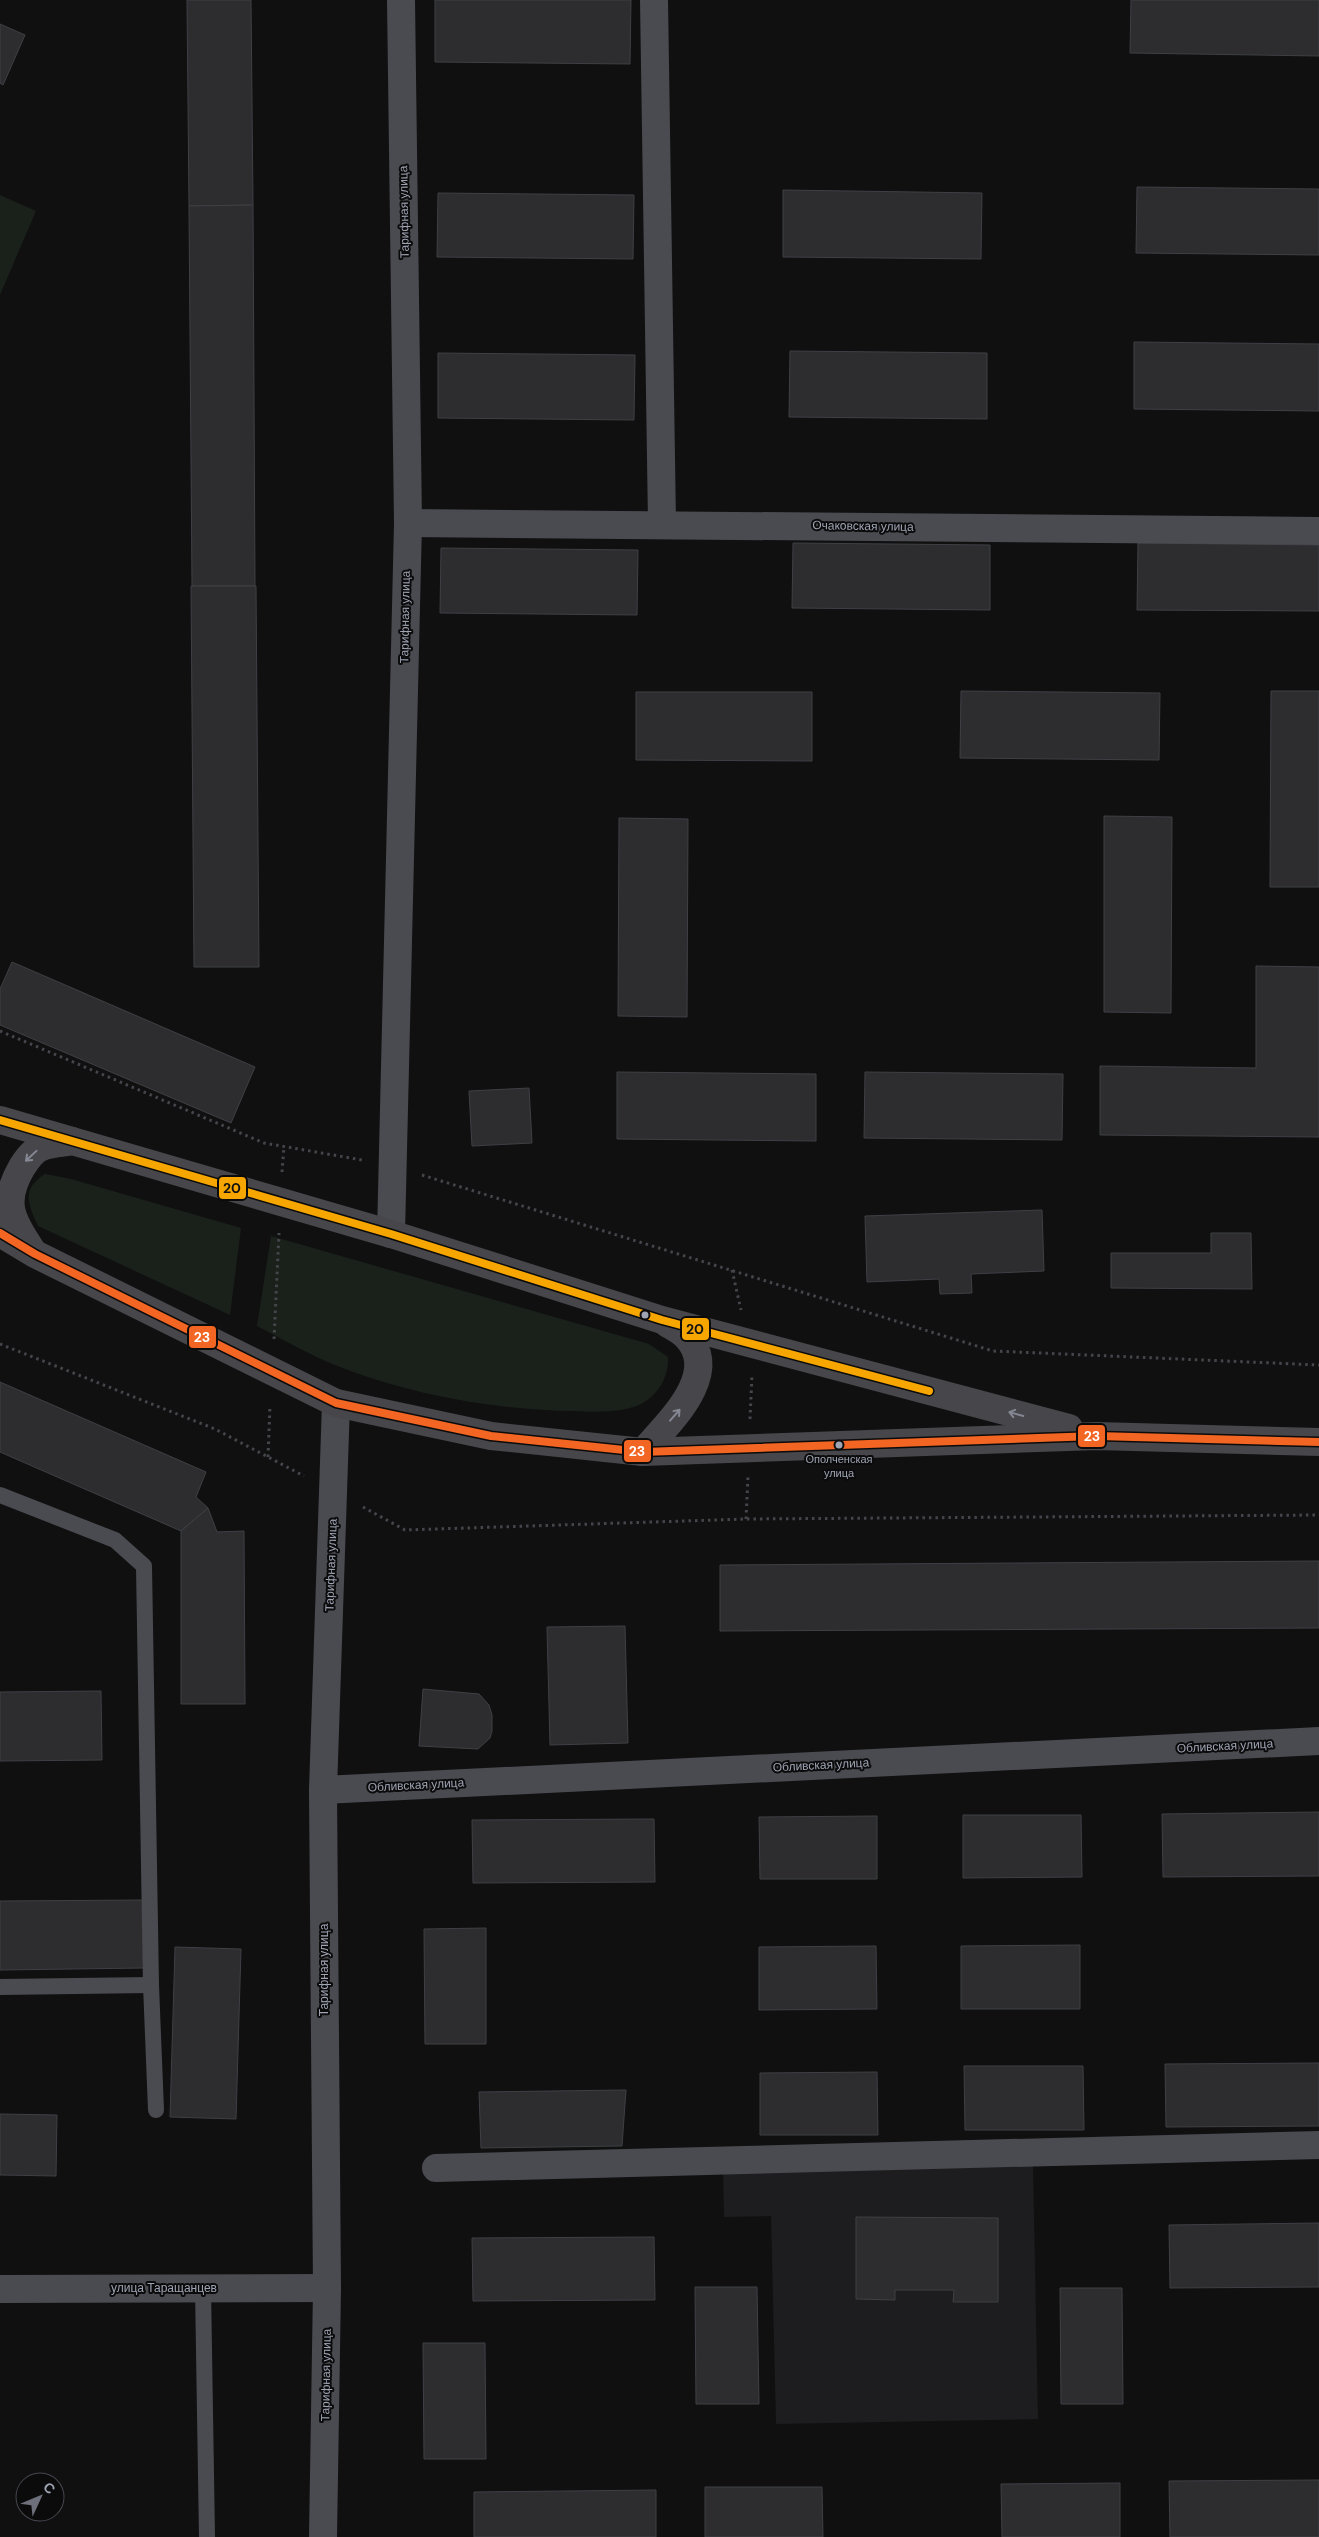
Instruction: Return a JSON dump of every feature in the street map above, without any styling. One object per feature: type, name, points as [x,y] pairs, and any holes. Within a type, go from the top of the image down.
[{"type":"highway","points":[[0,1120],[391,1234],[662,1320],[1097,1436]]},
{"type":"highway","points":[[35,1254],[15,1224],[9,1203],[11,1189],[27,1158],[43,1146],[76,1141]]},
{"type":"highway","points":[[0,1232],[35,1254],[336,1403],[491,1436],[643,1452],[1097,1436],[1319,1442]]},
{"type":"highway","points":[[643,1452],[687,1401],[699,1369],[696,1352],[686,1336],[662,1320]]},
{"type":"street","name":"Тарифная улица","points":[[391,1234],[408,523],[401,0]]},
{"type":"street","points":[[654,0],[662,524]]},
{"type":"street","name":"Очаковская улица","points":[[408,523],[1319,531]]},
{"type":"street","name":"Тарифная улица","points":[[323,2537],[327,2288],[323,1790],[336,1403]]},
{"type":"street","name":"Обливская улица","points":[[323,1790],[1319,1741]]},
{"type":"street","points":[[436,2168],[1319,2145]]},
{"type":"street","name":"улица Таращанцев","points":[[0,2289],[327,2288]]},
{"type":"lane","points":[[0,1495],[115,1540],[144,1566],[151,1985],[156,2110]]},
{"type":"lane","points":[[0,1987],[151,1985]]},
{"type":"lane","points":[[203,2288],[207,2537]]},
{"type":"path","points":[[0,1031],[264,1143],[393,1166],[993,1351],[1319,1366]]},
{"type":"path","points":[[268,1457],[284,1146]]},
{"type":"path","points":[[732,1270],[753,1359],[746,1519]]},
{"type":"path","points":[[0,1344],[216,1429],[405,1530],[746,1519],[1319,1515]]},
{"type":"shaded area","points":[[0,195],[36,211],[0,295]]},
{"type":"shaded area","points":[[45,1174],[71,1179],[241,1228],[230,1315],[38,1226],[29,1204],[29,1197],[32,1185]]},
{"type":"shaded area","points":[[271,1236],[649,1344],[668,1357],[667,1372],[661,1385],[652,1397],[639,1405],[615,1411],[591,1412],[517,1408],[458,1400],[372,1379],[312,1355],[257,1326]]},
{"type":"shaded area","points":[[1033,2165],[1038,2419],[776,2424],[771,2216],[724,2217],[723,2171]]},
{"type":"building","points":[[187,0],[251,0],[253,205],[189,206]]},
{"type":"building","points":[[435,0],[631,0],[630,64],[435,62]]},
{"type":"building","points":[[1131,0],[1319,0],[1319,56],[1130,53]]},
{"type":"building","points":[[0,24],[25,35],[3,85],[0,83]]},
{"type":"building","points":[[1137,187],[1319,189],[1319,255],[1136,253]]},
{"type":"building","points":[[783,190],[982,193],[981,259],[783,257]]},
{"type":"building","points":[[438,193],[634,195],[633,259],[437,257]]},
{"type":"building","points":[[253,205],[255,586],[192,586],[189,206]]},
{"type":"building","points":[[1134,342],[1319,344],[1319,411],[1134,409]]},
{"type":"building","points":[[790,351],[987,353],[987,419],[789,417]]},
{"type":"building","points":[[438,353],[635,355],[634,420],[438,418]]},
{"type":"building","points":[[793,543],[990,545],[990,610],[792,608]]},
{"type":"building","points":[[1138,543],[1319,545],[1319,611],[1137,610]]},
{"type":"building","points":[[441,548],[638,550],[637,615],[440,613]]},
{"type":"building","points":[[191,586],[256,586],[259,967],[194,967]]},
{"type":"building","points":[[961,691],[1160,693],[1159,760],[960,758]]},
{"type":"building","points":[[1271,691],[1319,691],[1319,887],[1270,887]]},
{"type":"building","points":[[636,692],[812,692],[812,761],[636,760]]},
{"type":"building","points":[[1104,816],[1172,817],[1171,1013],[1104,1012]]},
{"type":"building","points":[[619,818],[688,819],[687,1017],[618,1016]]},
{"type":"building","points":[[12,962],[255,1067],[231,1123],[0,1025],[0,989]]},
{"type":"building","points":[[1256,966],[1319,967],[1319,1137],[1100,1135],[1100,1066],[1256,1068]]},
{"type":"building","points":[[617,1072],[816,1074],[816,1141],[617,1139]]},
{"type":"building","points":[[865,1072],[1063,1074],[1062,1140],[864,1138]]},
{"type":"building","points":[[529,1088],[532,1143],[472,1146],[469,1091]]},
{"type":"building","points":[[1042,1210],[1044,1271],[971,1274],[972,1293],[940,1294],[939,1279],[867,1282],[865,1216]]},
{"type":"building","points":[[1211,1233],[1251,1233],[1252,1289],[1111,1288],[1111,1253],[1211,1253]]},
{"type":"building","points":[[0,1382],[206,1472],[196,1497],[208,1508],[181,1531],[0,1452]]},
{"type":"building","points":[[208,1508],[217,1532],[244,1531],[245,1704],[181,1704],[181,1531]]},
{"type":"building","points":[[1319,1561],[1319,1628],[720,1631],[720,1565]]},
{"type":"building","points":[[625,1626],[628,1743],[550,1745],[547,1627]]},
{"type":"building","points":[[423,1689],[479,1694],[489,1705],[492,1715],[490,1738],[478,1749],[419,1746]]},
{"type":"building","points":[[101,1691],[102,1760],[0,1761],[0,1692]]},
{"type":"building","points":[[1319,1812],[1319,1876],[1163,1877],[1162,1814]]},
{"type":"building","points":[[963,1815],[1081,1815],[1082,1877],[963,1878]]},
{"type":"building","points":[[877,1816],[877,1879],[760,1879],[759,1817]]},
{"type":"building","points":[[654,1819],[655,1882],[473,1883],[472,1820]]},
{"type":"building","points":[[143,1900],[144,1968],[0,1970],[0,1901]]},
{"type":"building","points":[[486,1928],[486,2044],[425,2044],[424,1929]]},
{"type":"building","points":[[1080,1945],[1080,2009],[961,2009],[961,1946]]},
{"type":"building","points":[[876,1946],[877,2009],[759,2010],[759,1947]]},
{"type":"building","points":[[175,1947],[241,1949],[236,2119],[170,2117]]},
{"type":"building","points":[[1319,2063],[1319,2126],[1166,2127],[1165,2064]]},
{"type":"building","points":[[964,2066],[1083,2066],[1084,2130],[965,2130]]},
{"type":"building","points":[[877,2072],[878,2135],[760,2135],[760,2073]]},
{"type":"building","points":[[626,2090],[622,2146],[481,2148],[479,2092]]},
{"type":"building","points":[[0,2114],[57,2115],[56,2176],[0,2175]]},
{"type":"building","points":[[856,2217],[998,2218],[998,2302],[953,2302],[954,2290],[895,2290],[895,2300],[856,2299]]},
{"type":"building","points":[[1319,2223],[1319,2287],[1170,2288],[1169,2225]]},
{"type":"building","points":[[654,2237],[655,2300],[473,2301],[472,2238]]},
{"type":"building","points":[[695,2287],[757,2287],[759,2404],[696,2404]]},
{"type":"building","points":[[1060,2288],[1122,2288],[1123,2404],[1061,2404]]},
{"type":"building","points":[[423,2343],[485,2343],[486,2459],[424,2459]]},
{"type":"building","points":[[1319,2480],[1319,2537],[1170,2537],[1169,2481]]},
{"type":"building","points":[[1120,2483],[1120,2537],[1002,2537],[1001,2484]]},
{"type":"building","points":[[705,2487],[822,2487],[823,2537],[705,2537]]},
{"type":"building","points":[[656,2490],[656,2537],[474,2537],[474,2492]]},
{"type":"transit line","name":"20","points":[[0,1120],[391,1234],[662,1320],[929,1391]]},
{"type":"transit line","name":"23","points":[[0,1233],[35,1254],[336,1403],[491,1436],[643,1452],[1097,1436],[1319,1442]]},
{"type":"place","name":"Ополченская улица","points":[[839,1445]]}]
